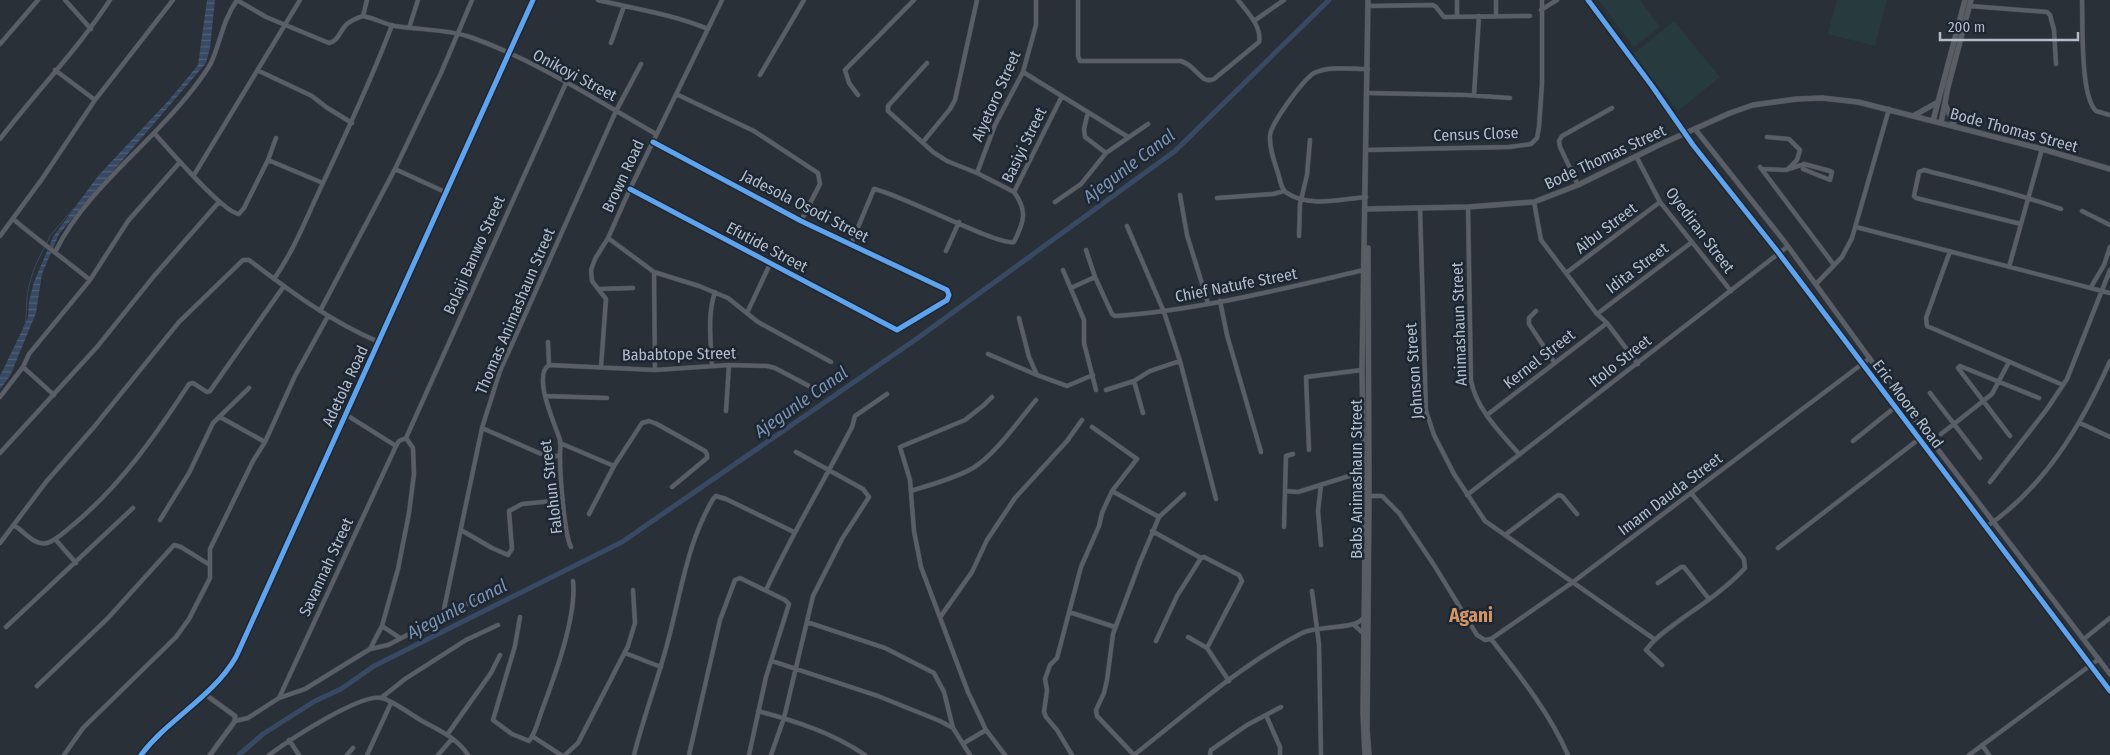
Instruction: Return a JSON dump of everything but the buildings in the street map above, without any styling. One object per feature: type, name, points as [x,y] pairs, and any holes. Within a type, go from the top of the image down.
[{"type":"main road","points":[[1933,121],[1965,0]]},
{"type":"main road","name":"Babs Animashaun Street","points":[[1368,3],[1366,150],[1367,471],[1363,633],[1369,755]]},
{"type":"main road","points":[[1941,123],[1944,103],[1970,3]]},
{"type":"main road","points":[[1957,27],[1964,29]]},
{"type":"main road","name":"Bode Thomas Street","points":[[1367,209],[1468,208],[1510,206],[1534,202],[1578,185],[1636,156],[1738,110],[1775,101],[1822,98],[1858,102],[1914,115],[2110,169]]},
{"type":"main road","points":[[1914,115],[1938,102]]},
{"type":"main road","points":[[1944,103],[1954,127]]},
{"type":"main road","name":"Babs Animashaun Street","points":[[1365,755],[1369,496],[1362,370],[1367,209]]},
{"type":"street","points":[[0,44],[38,0]]},
{"type":"street","points":[[65,0],[91,29]]},
{"type":"street","points":[[0,139],[55,70],[91,29],[110,0]]},
{"type":"street","points":[[0,236],[42,179],[95,100],[173,0]]},
{"type":"street","points":[[55,251],[76,217],[134,153],[154,134],[188,95],[207,69],[227,17],[237,0],[266,17],[329,43],[334,42],[345,26],[363,16],[367,0]]},
{"type":"street","points":[[194,175],[259,71],[300,0]]},
{"type":"street","points":[[409,28],[418,0]]},
{"type":"street","points":[[320,311],[395,169],[472,0]]},
{"type":"street","name":"Adetola Road","points":[[141,755],[175,720],[206,695],[226,674],[236,657],[508,53],[534,0]]},
{"type":"street","points":[[598,0],[663,13],[708,29]]},
{"type":"street","name":"Brown Road","points":[[601,367],[606,299],[592,281],[591,270],[598,252],[608,238],[656,134],[722,0]]},
{"type":"street","points":[[760,75],[804,0]]},
{"type":"street","points":[[858,94],[849,83],[845,70],[914,0]]},
{"type":"street","points":[[923,142],[950,109],[954,100],[978,0]]},
{"type":"street","name":"Aiyetoro Street","points":[[977,173],[995,125],[1023,72],[1036,25],[1036,0]]},
{"type":"street","points":[[1078,0],[1078,56],[1080,61],[1181,61],[1195,68],[1204,81],[1214,79],[1259,42],[1260,36],[1254,21],[1238,0]]},
{"type":"street","points":[[1254,21],[1284,0]]},
{"type":"street","points":[[1457,0],[1457,17]]},
{"type":"street","points":[[1496,0],[1496,16]]},
{"type":"street","name":"Census Close","points":[[1366,150],[1509,147],[1531,144],[1536,138],[1540,114],[1542,0]]},
{"type":"street","points":[[1541,10],[1557,0]]},
{"type":"street","points":[[1588,0],[1652,86],[1684,134]]},
{"type":"street","points":[[2082,0],[2088,100],[2096,111],[2110,116]]},
{"type":"street","points":[[1368,3],[1433,5],[1444,17],[1530,16]]},
{"type":"street","points":[[1970,3],[2034,10],[2050,15],[2054,30],[2056,64]]},
{"type":"street","points":[[611,43],[624,6]]},
{"type":"street","name":"Onikoyi Street","points":[[363,16],[392,25],[458,34],[508,53],[566,83],[656,134]]},
{"type":"street","points":[[1474,95],[1479,16]]},
{"type":"street","points":[[274,279],[295,245],[352,123],[392,25]]},
{"type":"street","points":[[927,63],[887,109],[897,121],[933,152],[947,161],[977,173],[1014,192]]},
{"type":"street","name":"Thomas Animashaun Street","points":[[444,609],[482,428],[509,349],[616,111],[641,64]]},
{"type":"street","points":[[1284,191],[1273,157],[1270,140],[1273,126],[1279,117],[1312,74],[1321,71],[1368,69]]},
{"type":"street","points":[[55,70],[95,100]]},
{"type":"street","points":[[259,71],[312,96],[352,123]]},
{"type":"street","points":[[1023,72],[1128,137]]},
{"type":"street","name":"Bolaji Banwo Street","points":[[406,438],[566,83]]},
{"type":"street","points":[[1368,93],[1474,95],[1510,98]]},
{"type":"street","points":[[676,94],[754,131],[818,173],[820,184],[801,221]]},
{"type":"street","name":"Basiyi Street","points":[[959,222],[1012,243],[1019,232],[1022,222],[1022,203],[1014,192],[1062,96]]},
{"type":"street","points":[[1578,185],[1560,147],[1562,136],[1612,108]]},
{"type":"street","points":[[1816,284],[1847,249],[1856,226],[1889,109]]},
{"type":"street","points":[[1088,112],[1084,129],[1085,137],[1106,153]]},
{"type":"street","points":[[1055,202],[1080,184],[1106,153],[1148,124]]},
{"type":"street","name":"Eric Moore Road","points":[[1695,129],[1816,284],[1993,522],[2110,674]]},
{"type":"street","points":[[154,134],[219,202],[234,213],[241,212],[268,160],[276,138]]},
{"type":"street","name":"Eric Moore Road","points":[[1684,134],[1778,252],[1894,408],[2110,691]]},
{"type":"street","points":[[1767,137],[1789,139],[1800,150],[1797,160],[1787,170]]},
{"type":"street","points":[[1299,236],[1310,140]]},
{"type":"street","name":"Jadesola Osodi Street","points":[[653,142],[801,221],[948,290],[949,295],[946,300],[900,329],[893,328]]},
{"type":"street","points":[[2009,267],[2042,149]]},
{"type":"street","name":"Oyediran Street","points":[[1636,156],[1660,202],[1731,291]]},
{"type":"street","points":[[268,160],[323,183]]},
{"type":"street","points":[[0,397],[23,367],[30,354],[90,280],[128,221],[180,162]]},
{"type":"street","points":[[1804,164],[1804,168],[1830,180],[1832,172],[1830,170],[1804,164],[1787,170],[1761,168],[1834,265]]},
{"type":"street","points":[[395,169],[445,192]]},
{"type":"street","points":[[2021,224],[1916,198],[1914,196],[1919,172],[1924,170],[2028,197],[2061,209]]},
{"type":"street","name":"Efutide Street","points":[[630,189],[893,328]]},
{"type":"street","points":[[851,244],[874,190],[959,222],[946,251]]},
{"type":"street","points":[[1217,198],[1273,194],[1284,191],[1302,199],[1324,201],[1366,200]]},
{"type":"street","points":[[1180,195],[1187,235],[1208,303]]},
{"type":"street","points":[[0,453],[97,347],[154,276],[219,202]]},
{"type":"street","points":[[1534,202],[1541,240],[1638,364]]},
{"type":"street","name":"Aibu Street","points":[[1566,274],[1660,202]]},
{"type":"street","name":"Johnson Street","points":[[1420,208],[1426,411],[1434,436],[1467,495],[1485,521],[1654,639]]},
{"type":"street","name":"Animashaun Street","points":[[1468,208],[1471,381],[1475,397],[1519,454]]},
{"type":"street","points":[[2082,211],[2110,224]]},
{"type":"street","points":[[13,219],[90,280]]},
{"type":"street","points":[[1127,226],[1164,312],[1180,361],[1216,499]]},
{"type":"street","points":[[1856,226],[2110,293]]},
{"type":"street","points":[[608,238],[654,272],[728,298],[758,322],[831,362]]},
{"type":"street","name":"Idita Street","points":[[1597,314],[1692,242]]},
{"type":"street","name":"Itolo Street","points":[[1467,495],[1638,364],[1778,252],[1787,247]]},
{"type":"street","points":[[2091,287],[2104,265],[2110,247]]},
{"type":"street","points":[[1071,288],[1095,277],[1086,250]]},
{"type":"street","points":[[1950,251],[1926,318],[1927,326],[2062,385]]},
{"type":"street","points":[[0,543],[46,482],[94,428],[179,322],[245,259],[328,316],[379,342]]},
{"type":"street","points":[[747,313],[770,264]]},
{"type":"street","points":[[1063,270],[1084,320],[1084,337],[1096,390]]},
{"type":"street","name":"Chief Natufe Street","points":[[1095,277],[1112,314],[1115,316],[1164,312],[1220,302],[1364,270]]},
{"type":"street","points":[[1990,482],[2048,409],[2062,385],[2103,291],[2110,270]]},
{"type":"street","points":[[654,272],[654,370]]},
{"type":"street","points":[[14,526],[35,541],[47,543],[55,539],[82,517],[119,482],[190,384],[193,383],[207,392],[210,391],[284,286]]},
{"type":"street","points":[[598,289],[633,288]]},
{"type":"street","points":[[712,366],[710,327],[712,301],[715,292]]},
{"type":"street","points":[[1220,302],[1227,335],[1261,452]]},
{"type":"street","points":[[1536,311],[1529,318],[1529,324],[1554,362]]},
{"type":"street","points":[[64,755],[83,728],[183,628],[206,586],[211,571],[210,549],[253,460],[265,442],[295,376],[328,316]]},
{"type":"street","points":[[1019,318],[1029,357],[1037,375]]},
{"type":"street","name":"Kernel Street","points":[[1487,415],[1607,323]]},
{"type":"street","name":"Falohun Street","points":[[548,342],[547,366],[542,374],[546,396],[560,443],[564,500],[572,547]]},
{"type":"street","points":[[988,354],[1067,386],[1093,375]]},
{"type":"street","name":"Imam Dauda Street","points":[[1491,639],[1573,582],[1692,494],[1870,358]]},
{"type":"street","points":[[1106,390],[1134,381],[1150,371],[1180,361]]},
{"type":"street","points":[[1986,527],[2030,488],[2064,447],[2080,423],[2110,361]]},
{"type":"street","points":[[1941,434],[1992,394],[2009,362]]},
{"type":"street","points":[[726,411],[729,365]]},
{"type":"street","name":"Bababtope Street","points":[[547,366],[654,370],[753,365],[775,368],[809,386]]},
{"type":"street","points":[[2010,436],[1958,366],[2039,398]]},
{"type":"street","points":[[23,367],[54,394]]},
{"type":"street","points":[[1309,450],[1306,377],[1362,370]]},
{"type":"street","points":[[1134,381],[1143,413]]},
{"type":"street","points":[[160,520],[189,473],[208,429],[249,388]]},
{"type":"street","points":[[1930,393],[1980,458]]},
{"type":"street","points":[[766,590],[794,532],[830,470],[852,427],[856,415],[887,394]]},
{"type":"street","points":[[546,396],[607,398]]},
{"type":"street","points":[[992,397],[965,420],[901,446],[900,450],[911,491],[914,531],[921,567],[968,692],[986,730],[1005,755]]},
{"type":"street","points":[[911,491],[956,476],[975,467],[992,452],[1036,400]]},
{"type":"street","points":[[1853,441],[1894,408]]},
{"type":"street","points":[[345,414],[396,446]]},
{"type":"street","points":[[220,417],[265,442]]},
{"type":"street","points":[[941,616],[972,572],[987,540],[1015,498],[1067,441],[1082,420]]},
{"type":"street","points":[[589,514],[614,466],[642,423],[649,421],[657,424],[706,451],[707,458],[672,487]]},
{"type":"street","points":[[2080,423],[2110,437]]},
{"type":"street","points":[[1072,755],[1044,712],[1046,675],[1050,665],[1057,658],[1081,567],[1112,491],[1136,459],[1092,427]]},
{"type":"street","points":[[482,428],[539,453],[548,456],[560,456]]},
{"type":"street","points":[[370,649],[382,626],[398,569],[409,513],[414,474],[413,448],[406,438]]},
{"type":"street","name":"Savannah Street","points":[[279,698],[396,446],[399,441],[406,438]]},
{"type":"street","points":[[1778,548],[1919,439]]},
{"type":"street","points":[[560,443],[614,466]]},
{"type":"street","points":[[771,755],[784,718],[813,596],[842,539],[869,497],[863,489],[796,452]]},
{"type":"street","points":[[1284,527],[1286,456],[1293,454]]},
{"type":"street","points":[[1286,491],[1298,492],[1367,471]]},
{"type":"street","points":[[1321,485],[1318,511],[1321,544]]},
{"type":"street","points":[[1112,491],[1159,517]]},
{"type":"street","points":[[1184,494],[1159,517],[1152,531],[1115,628],[1107,680],[1096,713],[1134,755],[1229,681],[1284,643],[1317,628],[1354,625],[1363,618]]},
{"type":"street","points":[[1662,665],[1646,650],[1654,639],[1738,576],[1746,564],[1692,494]]},
{"type":"street","points":[[634,755],[646,710],[661,667],[686,562],[697,530],[713,499],[716,496],[726,499],[794,532]]},
{"type":"street","points":[[1369,496],[1382,496],[1399,513],[1477,635],[1484,640],[1491,639],[1544,709],[1568,755]]},
{"type":"street","points":[[1505,535],[1558,496],[1562,496],[1577,514]]},
{"type":"street","points":[[461,530],[506,555],[510,554],[512,549],[509,510],[522,504],[564,500]]},
{"type":"street","points":[[6,627],[134,508]]},
{"type":"street","points":[[1152,531],[1201,558],[1204,557],[1238,575],[1242,581],[1208,648]]},
{"type":"street","points":[[55,539],[76,563]]},
{"type":"street","points":[[37,686],[108,618],[174,545],[181,547],[210,565]]},
{"type":"street","points":[[1156,641],[1177,596],[1201,558]]},
{"type":"street","points":[[1658,583],[1684,567],[1709,599]]},
{"type":"street","points":[[689,755],[720,620],[735,580],[740,578],[788,601],[789,604],[758,711],[749,755]]},
{"type":"street","points":[[520,617],[515,646],[493,720],[512,734],[530,741],[566,635],[575,594],[573,581]]},
{"type":"street","points":[[565,755],[578,743],[625,653],[635,623],[633,590]]},
{"type":"street","points":[[1312,590],[1319,644],[1321,755]]},
{"type":"street","points":[[210,755],[235,721],[248,718],[279,698],[305,689],[370,649],[384,647],[486,594]]},
{"type":"street","points":[[1069,612],[1115,628]]},
{"type":"street","points":[[2084,639],[2110,618]]},
{"type":"street","points":[[807,622],[885,648],[934,673],[944,692],[953,728],[970,755]]},
{"type":"street","points":[[269,755],[289,740],[357,702],[381,698],[405,679],[466,640],[498,625]]},
{"type":"street","points":[[1354,625],[1363,633]]},
{"type":"street","points":[[382,626],[400,638]]},
{"type":"street","points":[[1188,637],[1208,648],[1229,681]]},
{"type":"street","points":[[625,653],[661,667]]},
{"type":"street","points":[[448,735],[491,673],[500,655]]},
{"type":"street","points":[[1969,755],[2099,659]]},
{"type":"street","points":[[772,661],[914,709],[953,728]]},
{"type":"street","points":[[206,695],[233,714],[235,721]]},
{"type":"street","points":[[381,698],[448,735],[468,755]]},
{"type":"street","points":[[367,755],[391,703]]},
{"type":"street","points":[[1210,755],[1212,750],[1247,725],[1280,706]]},
{"type":"street","points":[[758,711],[784,718],[831,736],[866,755]]},
{"type":"street","points":[[1266,714],[1280,747],[1280,755]]},
{"type":"street","points":[[964,743],[986,730]]},
{"type":"street","points":[[532,736],[561,755]]},
{"type":"street","points":[[438,755],[452,739]]},
{"type":"street","points":[[289,740],[299,755]]},
{"type":"street","points":[[1982,745],[1989,755]]},
{"type":"street","points":[[347,755],[353,748]]},
{"type":"green space","points":[[1598,0],[1640,0],[1660,27],[1634,47]]},
{"type":"green space","points":[[1837,0],[1887,0],[1875,46],[1828,34]]},
{"type":"green space","points":[[1674,21],[1720,77],[1678,111],[1633,54]]},
{"type":"water","points":[[207,0],[215,0],[210,48],[206,63],[59,234],[42,274],[36,313],[10,376],[0,389],[0,376],[28,318],[29,301],[34,282],[53,237],[98,176],[170,99],[198,65]]},
{"type":"waterway","name":"Ajegunle Canal","points":[[239,755],[263,734],[315,701],[341,689],[374,666],[622,542],[915,340],[1175,151],[1329,0]]},
{"type":"waterway","points":[[47,243],[50,236],[73,209]]},
{"type":"waterway","points":[[24,328],[29,286],[45,246]]},
{"type":"cycle path","points":[[141,755],[164,730],[215,684],[236,657],[533,0]]},
{"type":"cycle path","points":[[1588,0],[1693,145],[1778,252],[2110,691]]},
{"type":"cycle path","points":[[630,189],[897,330],[947,300],[949,295],[947,290],[801,221],[653,142]]},
{"type":"district","name":"Agani","points":[[1471,615]]}]
